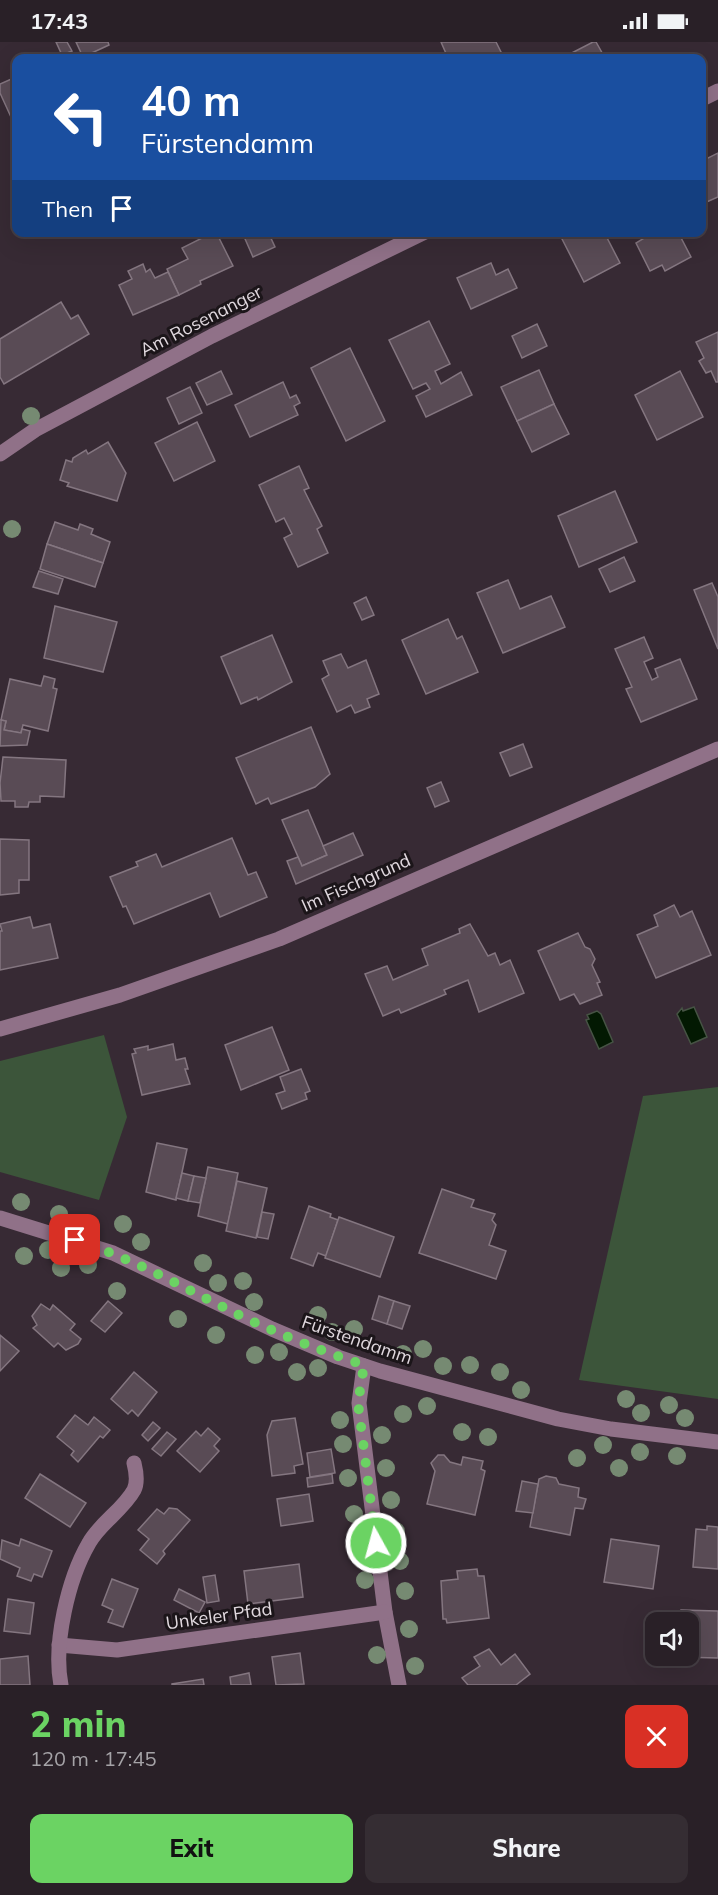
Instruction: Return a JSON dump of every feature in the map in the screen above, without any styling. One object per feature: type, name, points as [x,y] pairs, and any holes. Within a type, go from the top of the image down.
[{"type":"street","name":"Am Rosenanger","points":[[0,454],[34,430],[212,336],[415,237]]},
{"type":"street","name":"Im Fischgrund","points":[[0,1029],[120,995],[279,939],[718,749]]},
{"type":"street","name":"Fürstendamm","points":[[0,1218],[113,1252],[239,1315],[338,1357],[558,1419],[611,1430],[718,1443]]},
{"type":"street","points":[[364,1365],[358,1403],[385,1611],[399,1685]]},
{"type":"street","points":[[61,1685],[58,1671],[59,1645],[67,1598],[89,1542],[134,1489],[136,1475],[134,1463]]},
{"type":"street","name":"Unkeler Pfad","points":[[59,1645],[117,1650],[385,1611]]},
{"type":"shaded area","points":[[694,1007],[707,1037],[691,1044],[677,1014],[682,1008],[683,1011]]},
{"type":"shaded area","points":[[597,1011],[601,1014],[613,1042],[599,1049],[586,1020],[589,1019],[587,1015]]},
{"type":"shaded area","points":[[104,1035],[127,1117],[99,1200],[0,1172],[0,1061]]},
{"type":"shaded area","points":[[718,1087],[718,1399],[579,1380],[643,1096]]},
{"type":"building","points":[[56,42],[67,42],[72,51],[62,54]]},
{"type":"building","points":[[76,42],[108,42],[109,45],[90,54],[82,54]]},
{"type":"building","points":[[441,42],[496,42],[502,54],[446,54]]},
{"type":"building","points":[[596,42],[603,54],[570,54]]},
{"type":"building","points":[[12,79],[12,119],[0,93],[0,84]]},
{"type":"building","points":[[718,153],[718,197],[706,202],[706,159]]},
{"type":"building","points":[[204,237],[218,237],[233,266],[200,281],[201,284],[179,295],[167,269],[188,259],[182,248]]},
{"type":"building","points":[[244,237],[270,237],[275,247],[253,257]]},
{"type":"building","points":[[561,237],[607,237],[620,263],[584,282]]},
{"type":"building","points":[[646,237],[681,237],[691,257],[665,271],[662,265],[650,271],[636,243]]},
{"type":"building","points":[[491,263],[496,275],[508,269],[517,288],[471,309],[457,278]]},
{"type":"building","points":[[143,264],[146,272],[150,269],[155,278],[168,272],[179,295],[133,315],[119,285],[132,279],[128,271]]},
{"type":"building","points":[[61,302],[71,319],[78,315],[89,334],[4,384],[0,377],[0,339]]},
{"type":"building","points":[[429,321],[450,364],[435,371],[441,384],[461,372],[472,395],[426,417],[416,396],[430,389],[426,383],[413,389],[389,340]]},
{"type":"building","points":[[537,324],[547,346],[522,358],[512,336]]},
{"type":"building","points":[[718,332],[718,382],[716,382],[711,371],[706,373],[699,361],[704,358],[696,342]]},
{"type":"building","points":[[350,348],[385,421],[346,441],[311,368]]},
{"type":"building","points":[[539,370],[554,404],[517,421],[501,387]]},
{"type":"building","points":[[221,371],[232,394],[207,405],[196,383]]},
{"type":"building","points":[[680,371],[703,417],[657,440],[635,395]]},
{"type":"building","points":[[283,382],[290,398],[296,395],[300,403],[294,406],[298,415],[250,437],[235,405]]},
{"type":"building","points":[[190,387],[202,413],[179,424],[167,398]]},
{"type":"building","points":[[554,404],[569,434],[532,452],[517,421]]},
{"type":"building","points":[[197,422],[215,461],[174,481],[155,443]]},
{"type":"building","points":[[108,442],[126,473],[117,501],[67,486],[69,483],[60,480],[66,460],[72,462],[73,458],[86,450],[88,454]]},
{"type":"building","points":[[299,466],[309,488],[304,490],[322,526],[317,529],[328,553],[298,567],[284,538],[292,534],[284,518],[276,522],[259,485]]},
{"type":"building","points":[[615,491],[637,542],[579,567],[558,516]]},
{"type":"building","points":[[55,522],[78,530],[80,524],[93,529],[91,534],[110,542],[103,563],[47,544]]},
{"type":"building","points":[[47,544],[103,563],[95,587],[40,569]]},
{"type":"building","points":[[624,557],[635,581],[610,592],[599,569]]},
{"type":"building","points":[[39,571],[63,579],[58,594],[33,587]]},
{"type":"building","points":[[508,580],[520,609],[551,596],[565,627],[503,653],[477,593]]},
{"type":"building","points":[[712,583],[718,597],[718,649],[694,590]]},
{"type":"building","points":[[366,597],[374,615],[362,620],[354,603]]},
{"type":"building","points":[[55,606],[117,622],[103,672],[44,658]]},
{"type":"building","points":[[448,619],[457,639],[462,636],[478,672],[426,694],[402,640]]},
{"type":"building","points":[[272,635],[292,682],[258,700],[257,697],[241,704],[221,657]]},
{"type":"building","points":[[644,637],[653,658],[644,662],[652,680],[658,677],[655,669],[680,659],[697,699],[641,722],[626,689],[632,687],[615,649]]},
{"type":"building","points":[[341,654],[348,668],[366,660],[379,694],[367,699],[370,707],[355,713],[351,705],[337,712],[322,679],[329,675],[323,661]]},
{"type":"building","points":[[44,676],[55,679],[53,688],[57,689],[48,731],[23,725],[21,733],[4,730],[6,721],[1,720],[10,679],[41,686]]},
{"type":"building","points":[[1,720],[6,721],[4,730],[21,733],[22,729],[30,731],[27,745],[0,746]]},
{"type":"building","points":[[311,727],[330,774],[315,787],[271,804],[268,798],[256,804],[236,758]]},
{"type":"building","points":[[523,744],[532,767],[510,776],[500,753]]},
{"type":"building","points":[[3,757],[66,760],[64,797],[40,796],[40,802],[29,802],[28,807],[15,807],[15,801],[1,801],[0,783]]},
{"type":"building","points":[[441,782],[449,801],[435,807],[427,788]]},
{"type":"building","points":[[308,810],[327,855],[302,866],[282,820]]},
{"type":"building","points":[[353,833],[363,855],[296,884],[287,861],[298,857],[302,866],[327,855],[323,846]]},
{"type":"building","points":[[232,838],[248,875],[256,872],[267,897],[220,917],[210,893],[134,924],[126,906],[123,907],[110,877],[138,866],[136,862],[156,854],[162,867]]},
{"type":"building","points":[[0,839],[29,840],[29,880],[19,880],[19,893],[0,895]]},
{"type":"building","points":[[674,905],[680,917],[692,911],[711,955],[656,978],[637,935],[658,926],[654,915]]},
{"type":"building","points":[[30,917],[33,928],[50,924],[58,958],[0,970],[0,931],[2,931],[0,924]]},
{"type":"building","points":[[470,924],[488,956],[495,953],[500,965],[510,960],[524,993],[479,1012],[468,980],[444,990],[446,994],[401,1013],[399,1009],[383,1016],[365,974],[387,966],[393,980],[428,965],[422,949],[460,933],[459,929]]},
{"type":"building","points":[[578,933],[585,947],[590,949],[595,959],[592,965],[600,982],[597,983],[602,995],[580,1004],[574,994],[560,1000],[538,951]]},
{"type":"building","points":[[272,1027],[289,1070],[241,1090],[225,1045]]},
{"type":"building","points":[[173,1044],[176,1060],[185,1058],[188,1069],[185,1069],[190,1084],[142,1095],[132,1054],[136,1053],[134,1049],[148,1046],[148,1050]]},
{"type":"building","points":[[301,1069],[310,1091],[305,1093],[307,1099],[282,1109],[276,1094],[285,1091],[280,1077]]},
{"type":"building","points":[[157,1143],[187,1149],[176,1200],[146,1192]]},
{"type":"building","points":[[208,1167],[238,1173],[228,1224],[198,1216]]},
{"type":"building","points":[[182,1173],[194,1176],[188,1201],[176,1198]]},
{"type":"building","points":[[194,1176],[206,1178],[200,1203],[188,1201]]},
{"type":"building","points":[[237,1181],[267,1188],[256,1238],[226,1231]]},
{"type":"building","points":[[442,1189],[474,1200],[471,1207],[495,1214],[492,1220],[496,1225],[489,1245],[506,1251],[496,1279],[419,1253]]},
{"type":"building","points":[[309,1206],[331,1214],[330,1217],[338,1220],[326,1256],[318,1253],[313,1266],[291,1258]]},
{"type":"building","points":[[262,1212],[274,1214],[268,1239],[257,1237]]},
{"type":"building","points":[[339,1217],[394,1237],[380,1277],[325,1258]]},
{"type":"building","points":[[379,1296],[394,1301],[387,1324],[372,1319]]},
{"type":"building","points":[[108,1301],[122,1313],[105,1332],[91,1321]]},
{"type":"building","points":[[394,1301],[410,1306],[402,1329],[387,1324]]},
{"type":"building","points":[[41,1304],[50,1310],[53,1305],[75,1324],[70,1330],[81,1339],[78,1344],[66,1350],[58,1343],[54,1347],[33,1328],[37,1325],[32,1316]]},
{"type":"building","points":[[0,1335],[19,1351],[0,1371]]},
{"type":"building","points":[[134,1372],[157,1392],[138,1416],[132,1410],[128,1414],[111,1399]]},
{"type":"building","points":[[75,1415],[88,1425],[94,1417],[110,1430],[103,1438],[100,1436],[78,1462],[71,1455],[74,1451],[57,1437]]},
{"type":"building","points":[[295,1418],[303,1464],[294,1466],[295,1473],[272,1476],[267,1435],[272,1421]]},
{"type":"building","points":[[153,1422],[160,1428],[148,1441],[142,1435]]},
{"type":"building","points":[[208,1428],[220,1439],[214,1446],[219,1451],[200,1472],[177,1451],[196,1431],[201,1436]]},
{"type":"building","points":[[167,1432],[176,1439],[161,1456],[152,1449]]},
{"type":"building","points":[[331,1449],[335,1473],[310,1477],[307,1453]]},
{"type":"building","points":[[438,1455],[444,1455],[450,1462],[461,1465],[463,1457],[483,1461],[481,1469],[485,1471],[475,1515],[427,1504],[435,1471],[431,1463]]},
{"type":"building","points":[[40,1474],[86,1503],[70,1527],[25,1498]]},
{"type":"building","points":[[332,1474],[333,1483],[308,1487],[307,1478]]},
{"type":"building","points":[[546,1476],[556,1478],[559,1484],[579,1488],[578,1497],[586,1499],[583,1509],[575,1508],[570,1535],[530,1527],[539,1479]]},
{"type":"building","points":[[522,1481],[538,1484],[533,1513],[516,1511]]},
{"type":"building","points":[[309,1494],[313,1521],[281,1526],[277,1499]]},
{"type":"building","points":[[169,1508],[177,1509],[190,1520],[163,1551],[165,1554],[157,1564],[140,1550],[149,1539],[138,1530],[157,1509],[164,1514]]},
{"type":"building","points":[[707,1526],[718,1527],[718,1569],[693,1567],[696,1529],[707,1530]]},
{"type":"building","points":[[21,1539],[52,1551],[42,1577],[34,1574],[31,1581],[17,1576],[20,1568],[0,1559],[2,1540],[19,1546]]},
{"type":"building","points":[[611,1539],[659,1546],[653,1589],[604,1582]]},
{"type":"building","points":[[299,1564],[303,1597],[248,1604],[244,1571]]},
{"type":"building","points":[[477,1569],[478,1576],[484,1576],[489,1618],[447,1623],[446,1619],[443,1619],[441,1581],[458,1579],[457,1571]]},
{"type":"building","points":[[215,1575],[219,1601],[207,1603],[203,1577]]},
{"type":"building","points":[[112,1579],[138,1589],[123,1627],[108,1622],[113,1610],[102,1605]]},
{"type":"building","points":[[179,1589],[205,1602],[199,1613],[174,1600]]},
{"type":"building","points":[[8,1599],[34,1603],[30,1634],[4,1631]]},
{"type":"building","points":[[681,1610],[718,1611],[718,1658],[699,1658],[699,1612],[681,1612]]},
{"type":"building","points":[[489,1649],[501,1665],[515,1654],[530,1674],[516,1685],[468,1685],[462,1678],[480,1666],[474,1657]]},
{"type":"building","points":[[300,1653],[304,1684],[276,1685],[272,1657]]},
{"type":"building","points":[[28,1656],[30,1685],[0,1685],[0,1659]]},
{"type":"building","points":[[249,1673],[251,1685],[231,1685],[230,1677]]},
{"type":"building","points":[[203,1679],[204,1685],[172,1685],[172,1684]]},
{"type":"route","points":[[75,1240],[113,1252],[239,1315],[338,1357],[364,1365],[358,1403],[376,1543]]}]
